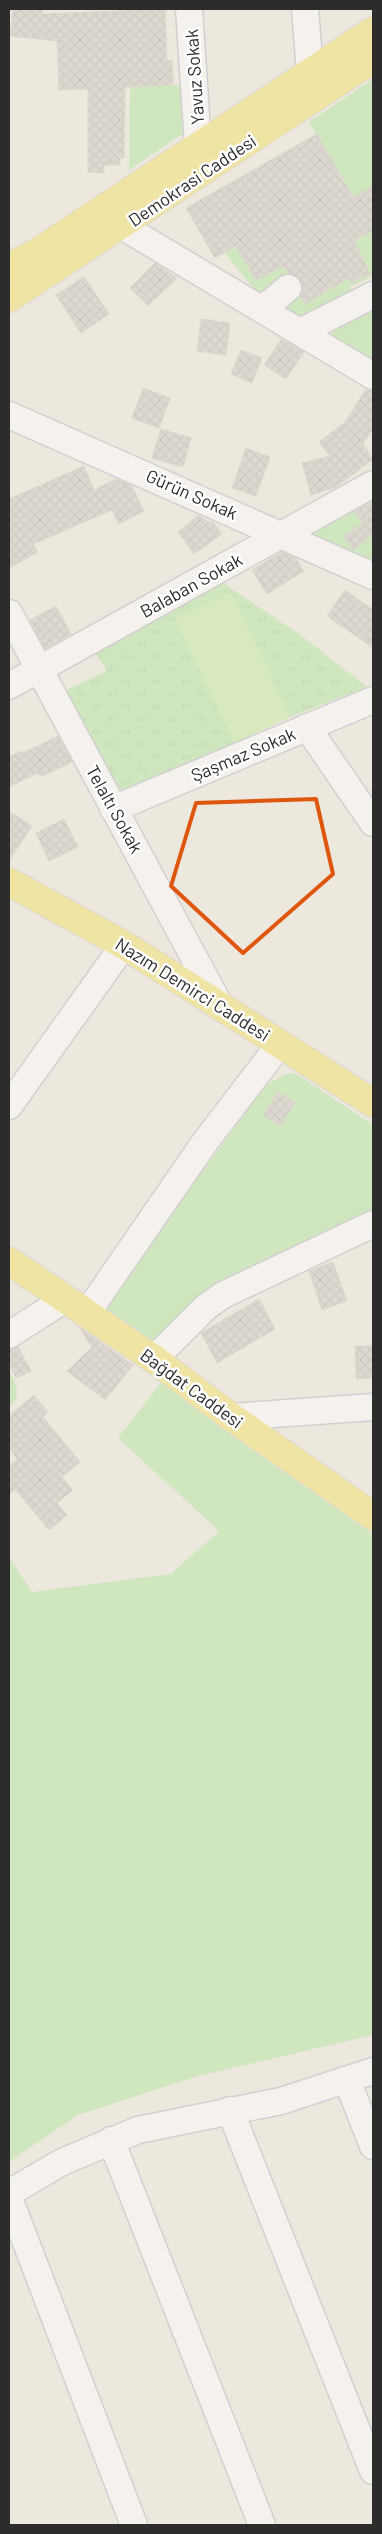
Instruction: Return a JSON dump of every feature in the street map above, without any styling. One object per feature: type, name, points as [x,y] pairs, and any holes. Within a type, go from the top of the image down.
[{"type":"main road","name":"Demokrasi Caddesi","points":[[9,267],[38,252],[373,31]]},
{"type":"main road","name":"Demokrasi Caddesi","points":[[9,298],[128,229],[373,59]]},
{"type":"main road","name":"Nazım Demirci Caddesi","points":[[9,882],[124,945],[373,1103]]},
{"type":"main road","name":"Bağdat Caddesi","points":[[9,1261],[154,1359],[373,1516]]},
{"type":"street","name":"Yavuz Sokak","points":[[189,9],[198,146]]},
{"type":"street","points":[[305,9],[310,72]]},
{"type":"street","points":[[128,229],[373,376]]},
{"type":"street","points":[[263,309],[288,288]]},
{"type":"street","points":[[300,332],[373,295]]},
{"type":"street","name":"Gürün Sokak","points":[[9,415],[373,576]]},
{"type":"street","name":"Balaban Sokak","points":[[9,686],[373,484]]},
{"type":"street","name":"Telaltı Sokak","points":[[9,613],[220,1006]]},
{"type":"street","name":"Şaşmaz Sokak","points":[[113,809],[373,700]]},
{"type":"street","points":[[307,728],[373,823]]},
{"type":"street","points":[[9,1106],[124,945]]},
{"type":"street","points":[[9,1335],[76,1306],[280,1044]]},
{"type":"street","points":[[154,1359],[206,1307],[223,1295],[373,1224]]},
{"type":"street","points":[[231,1416],[373,1407]]},
{"type":"street","points":[[9,2193],[62,2162],[111,2140],[163,2123],[281,2101],[373,2071]]},
{"type":"street","points":[[347,2080],[373,2146]]},
{"type":"street","points":[[230,2110],[373,2471]]},
{"type":"street","points":[[111,2140],[262,2525]]},
{"type":"street","points":[[9,2198],[134,2525]]},
{"type":"highlighted area","points":[[316,799],[333,874],[243,953],[171,886],[196,803]]},
{"type":"green space","points":[[373,79],[373,276],[350,287],[352,292],[303,318],[291,316],[269,304],[225,253],[346,185],[309,122]]},
{"type":"green space","points":[[183,85],[187,131],[129,170],[130,87]]},
{"type":"green space","points":[[373,304],[373,367],[331,337],[335,327]]},
{"type":"green space","points":[[373,495],[373,565],[305,530]]},
{"type":"green space","points":[[217,579],[302,636],[367,687],[290,717],[112,799],[62,692],[107,671],[92,648]]},
{"type":"green space","points":[[231,593],[290,717],[235,743],[175,619]]},
{"type":"green space","points":[[295,1073],[373,1125],[373,1213],[151,1343],[100,1310],[266,1085],[286,1074]]},
{"type":"green space","points":[[9,1370],[16,1385],[17,1394],[9,1407]]},
{"type":"green space","points":[[162,1381],[373,1534],[373,2035],[198,2076],[78,2115],[9,2162],[9,1557],[32,1592],[171,1574],[219,1531],[118,1438]]},
{"type":"building","points":[[13,9],[43,9],[42,14],[165,9],[167,61],[172,60],[173,85],[125,87],[124,158],[120,158],[120,165],[104,165],[104,173],[88,172],[88,89],[59,90],[57,41],[10,36]]},
{"type":"building","points":[[317,134],[353,197],[373,187],[373,231],[354,240],[370,274],[351,283],[349,278],[305,304],[300,296],[303,286],[300,279],[288,273],[284,266],[256,280],[236,246],[215,258],[186,208]]},
{"type":"building","points":[[155,263],[177,278],[148,306],[130,288]]},
{"type":"building","points":[[84,277],[109,314],[81,333],[56,295]]},
{"type":"building","points":[[201,319],[230,323],[226,355],[197,351]]},
{"type":"building","points":[[281,339],[304,352],[286,379],[264,365]]},
{"type":"building","points":[[241,350],[262,358],[252,383],[231,374]]},
{"type":"building","points":[[143,388],[170,398],[159,428],[132,418]]},
{"type":"building","points":[[366,389],[373,391],[373,429],[363,444],[373,459],[336,487],[311,495],[302,463],[330,456],[319,442],[345,422]]},
{"type":"building","points":[[161,429],[191,438],[183,467],[152,458]]},
{"type":"building","points":[[246,448],[270,457],[256,496],[232,488]]},
{"type":"building","points":[[84,466],[94,490],[116,479],[131,485],[144,511],[119,524],[112,510],[33,544],[38,552],[9,568],[9,499]]},
{"type":"building","points":[[373,501],[373,537],[372,535],[353,550],[343,537],[363,523],[354,512]]},
{"type":"building","points":[[199,515],[206,521],[213,522],[222,534],[194,554],[178,532]]},
{"type":"building","points":[[282,552],[296,558],[304,571],[267,594],[252,570]]},
{"type":"building","points":[[345,590],[373,610],[373,648],[327,616]]},
{"type":"building","points":[[56,606],[71,634],[45,649],[30,620]]},
{"type":"building","points":[[58,736],[72,762],[40,777],[38,773],[9,787],[9,757],[22,751],[23,753]]},
{"type":"building","points":[[9,811],[32,826],[9,861]]},
{"type":"building","points":[[64,819],[78,847],[49,861],[36,833]]},
{"type":"building","points":[[278,1092],[295,1103],[280,1126],[263,1115]]},
{"type":"building","points":[[333,1262],[347,1301],[322,1310],[309,1271]]},
{"type":"building","points":[[259,1299],[275,1329],[217,1363],[201,1333]]},
{"type":"building","points":[[79,1327],[133,1365],[105,1400],[67,1371],[92,1347]]},
{"type":"building","points":[[355,1346],[373,1346],[373,1378],[356,1379]]},
{"type":"building","points":[[18,1347],[31,1371],[16,1378],[9,1365],[9,1350]]},
{"type":"building","points":[[34,1395],[48,1412],[43,1417],[80,1462],[62,1477],[73,1490],[57,1503],[67,1515],[49,1530],[15,1489],[9,1495],[9,1466],[17,1459],[9,1448],[9,1416]]}]
